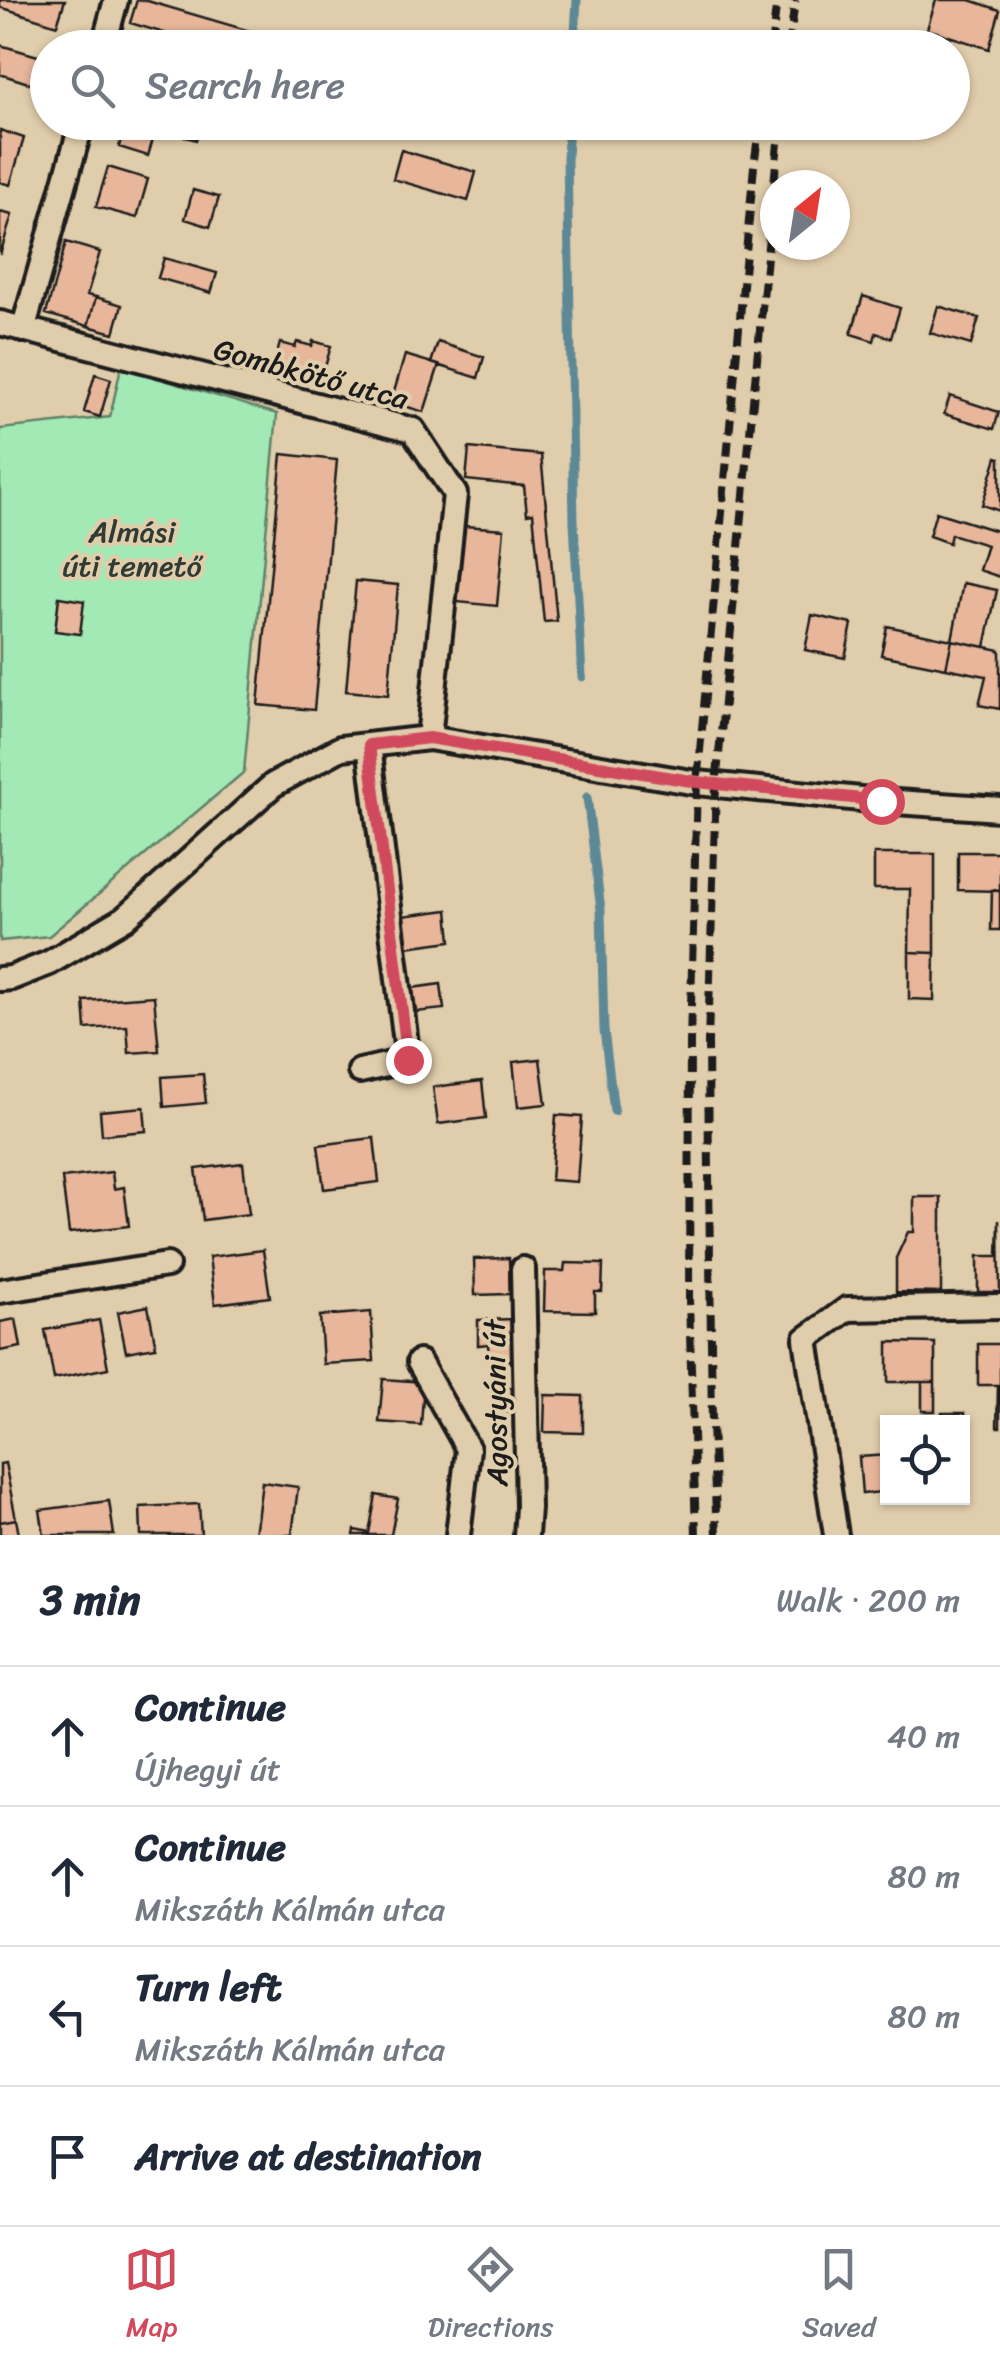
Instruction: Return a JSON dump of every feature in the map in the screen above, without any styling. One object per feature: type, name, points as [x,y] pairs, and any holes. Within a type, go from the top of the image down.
[{"type":"street","points":[[108,30],[116,0]]},
{"type":"street","points":[[24,330],[77,140]]},
{"type":"street","name":"Gombkötő utca","points":[[0,323],[413,430],[455,494],[429,738]]},
{"type":"street","points":[[0,979],[49,963],[125,918],[273,785],[341,748],[429,738],[716,785],[1000,809]]},
{"type":"street","points":[[360,1071],[408,1060],[369,745]]},
{"type":"street","points":[[0,1292],[168,1266]]},
{"type":"street","name":"Agostyáni út","points":[[523,1269],[526,1535]]},
{"type":"street","points":[[836,1535],[806,1339],[847,1309],[1000,1306]]},
{"type":"street","name":"Agostyáni út","points":[[419,1362],[468,1449],[458,1535]]},
{"type":"green space","name":"Almási úti temető","points":[[121,367],[277,414],[244,772],[49,936],[0,941],[0,429],[110,417]]},
{"type":"building","points":[[0,0],[65,0],[57,25],[0,7]]},
{"type":"building","points":[[137,0],[144,0],[247,30],[154,30],[130,23]]},
{"type":"building","points":[[936,0],[970,0],[1000,10],[989,49],[970,43],[970,30],[927,29]]},
{"type":"building","points":[[0,45],[30,54],[30,84],[0,74]]},
{"type":"building","points":[[0,130],[24,138],[10,185],[0,182]]},
{"type":"building","points":[[121,140],[153,140],[148,156],[119,147]]},
{"type":"building","points":[[401,150],[476,172],[468,201],[393,179]]},
{"type":"building","points":[[108,167],[148,179],[137,218],[96,207]]},
{"type":"building","points":[[193,190],[219,197],[210,227],[185,219]]},
{"type":"building","points":[[0,212],[12,215],[0,255]]},
{"type":"building","points":[[66,242],[100,252],[87,295],[96,297],[88,326],[46,314]]},
{"type":"building","points":[[164,258],[217,273],[211,293],[158,278]]},
{"type":"building","points":[[863,296],[900,308],[891,338],[876,333],[874,341],[851,334]]},
{"type":"building","points":[[96,297],[122,305],[114,333],[88,326]]},
{"type":"building","points":[[938,306],[979,318],[971,345],[930,333]]},
{"type":"building","points":[[313,341],[331,346],[321,381],[273,368],[280,343],[312,346]]},
{"type":"building","points":[[438,342],[484,357],[478,378],[431,363]]},
{"type":"building","points":[[405,355],[439,365],[424,412],[391,402]]},
{"type":"building","points":[[95,374],[111,379],[100,417],[84,412]]},
{"type":"building","points":[[950,396],[999,412],[994,429],[944,414]]},
{"type":"building","points":[[469,448],[541,455],[557,621],[544,622],[533,513],[527,514],[524,486],[466,480]]},
{"type":"building","points":[[282,454],[337,460],[314,710],[258,705]]},
{"type":"building","points":[[997,457],[1000,458],[1000,511],[982,505]]},
{"type":"building","points":[[936,512],[1000,532],[1000,577],[979,570],[987,545],[951,534],[949,543],[929,536]]},
{"type":"building","points":[[464,526],[504,529],[497,606],[457,602]]},
{"type":"building","points":[[356,581],[398,585],[388,695],[346,691]]},
{"type":"building","points":[[963,583],[997,590],[985,647],[952,640]]},
{"type":"building","points":[[59,597],[84,601],[80,634],[55,631]]},
{"type":"building","points":[[812,615],[852,624],[845,658],[805,650]]},
{"type":"building","points":[[887,626],[952,640],[946,668],[881,655]]},
{"type":"building","points":[[952,640],[1000,650],[1000,709],[979,705],[986,676],[946,668]]},
{"type":"building","points":[[958,852],[1000,852],[1000,891],[958,890]]},
{"type":"building","points":[[874,854],[935,854],[935,953],[909,952],[910,889],[874,889]]},
{"type":"building","points":[[992,890],[1000,891],[1000,930],[991,930]]},
{"type":"building","points":[[448,910],[451,941],[406,947],[402,916]]},
{"type":"building","points":[[909,952],[935,953],[934,1000],[909,999]]},
{"type":"building","points":[[441,984],[444,1009],[416,1012],[412,988]]},
{"type":"building","points":[[154,996],[159,1051],[129,1053],[127,1026],[86,1029],[84,1001]]},
{"type":"building","points":[[540,1059],[546,1104],[518,1107],[513,1062]]},
{"type":"building","points":[[203,1074],[206,1103],[164,1107],[162,1077]]},
{"type":"building","points":[[482,1081],[486,1118],[438,1124],[433,1087]]},
{"type":"building","points":[[144,1107],[146,1131],[102,1135],[100,1111]]},
{"type":"building","points":[[556,1115],[582,1117],[577,1182],[551,1180]]},
{"type":"building","points":[[374,1138],[379,1182],[324,1189],[318,1145]]},
{"type":"building","points":[[243,1163],[249,1214],[203,1220],[196,1169]]},
{"type":"building","points":[[112,1172],[114,1189],[124,1187],[129,1226],[69,1233],[62,1178]]},
{"type":"building","points":[[914,1197],[941,1197],[941,1293],[896,1292],[896,1258],[908,1232],[914,1232]]},
{"type":"building","points":[[999,1220],[1000,1292],[978,1292],[978,1256],[998,1256]]},
{"type":"building","points":[[263,1250],[270,1297],[215,1304],[209,1257]]},
{"type":"building","points":[[509,1258],[510,1294],[475,1295],[474,1259]]},
{"type":"building","points":[[565,1263],[603,1264],[602,1292],[595,1292],[595,1312],[544,1311],[545,1271],[564,1271]]},
{"type":"building","points":[[148,1306],[156,1347],[126,1352],[118,1312]]},
{"type":"building","points":[[371,1312],[374,1361],[323,1364],[320,1316]]},
{"type":"building","points":[[16,1319],[21,1347],[0,1351],[0,1322]]},
{"type":"building","points":[[516,1319],[517,1360],[489,1361],[488,1344],[478,1345],[478,1320]]},
{"type":"building","points":[[99,1320],[108,1368],[54,1379],[45,1330]]},
{"type":"building","points":[[888,1342],[935,1343],[935,1382],[888,1382]]},
{"type":"building","points":[[978,1344],[1000,1344],[1000,1427],[998,1385],[978,1385]]},
{"type":"building","points":[[383,1379],[424,1382],[421,1425],[379,1422]]},
{"type":"building","points":[[922,1382],[935,1382],[935,1411],[922,1411]]},
{"type":"building","points":[[517,1387],[518,1412],[494,1413],[493,1388]]},
{"type":"building","points":[[545,1395],[583,1396],[583,1433],[544,1432]]},
{"type":"building","points":[[880,1456],[880,1492],[862,1494],[859,1457]]},
{"type":"building","points":[[5,1463],[16,1519],[0,1522],[0,1464]]},
{"type":"building","points":[[262,1482],[298,1487],[292,1535],[255,1535]]},
{"type":"building","points":[[376,1495],[398,1499],[391,1535],[354,1535],[355,1530],[369,1533]]},
{"type":"building","points":[[109,1501],[114,1535],[44,1535],[40,1510]]},
{"type":"building","points":[[199,1504],[201,1535],[141,1535],[140,1507]]},
{"type":"building","points":[[16,1519],[19,1535],[0,1535],[0,1522]]},
{"type":"waterway","points":[[575,30],[577,0]]},
{"type":"waterway","points":[[568,140],[574,522],[582,677]]},
{"type":"waterway","points":[[587,797],[601,910],[604,1030],[614,1111]]},
{"type":"railway","points":[[773,30],[777,0]]},
{"type":"railway","points":[[791,30],[795,0]]},
{"type":"railway","points":[[696,1535],[689,1300],[697,783],[758,140]]},
{"type":"railway","points":[[717,1535],[712,1426],[708,1042],[716,785],[778,140]]},
{"type":"route","points":[[408,1060],[369,745],[429,738],[697,782],[881,801]]}]
